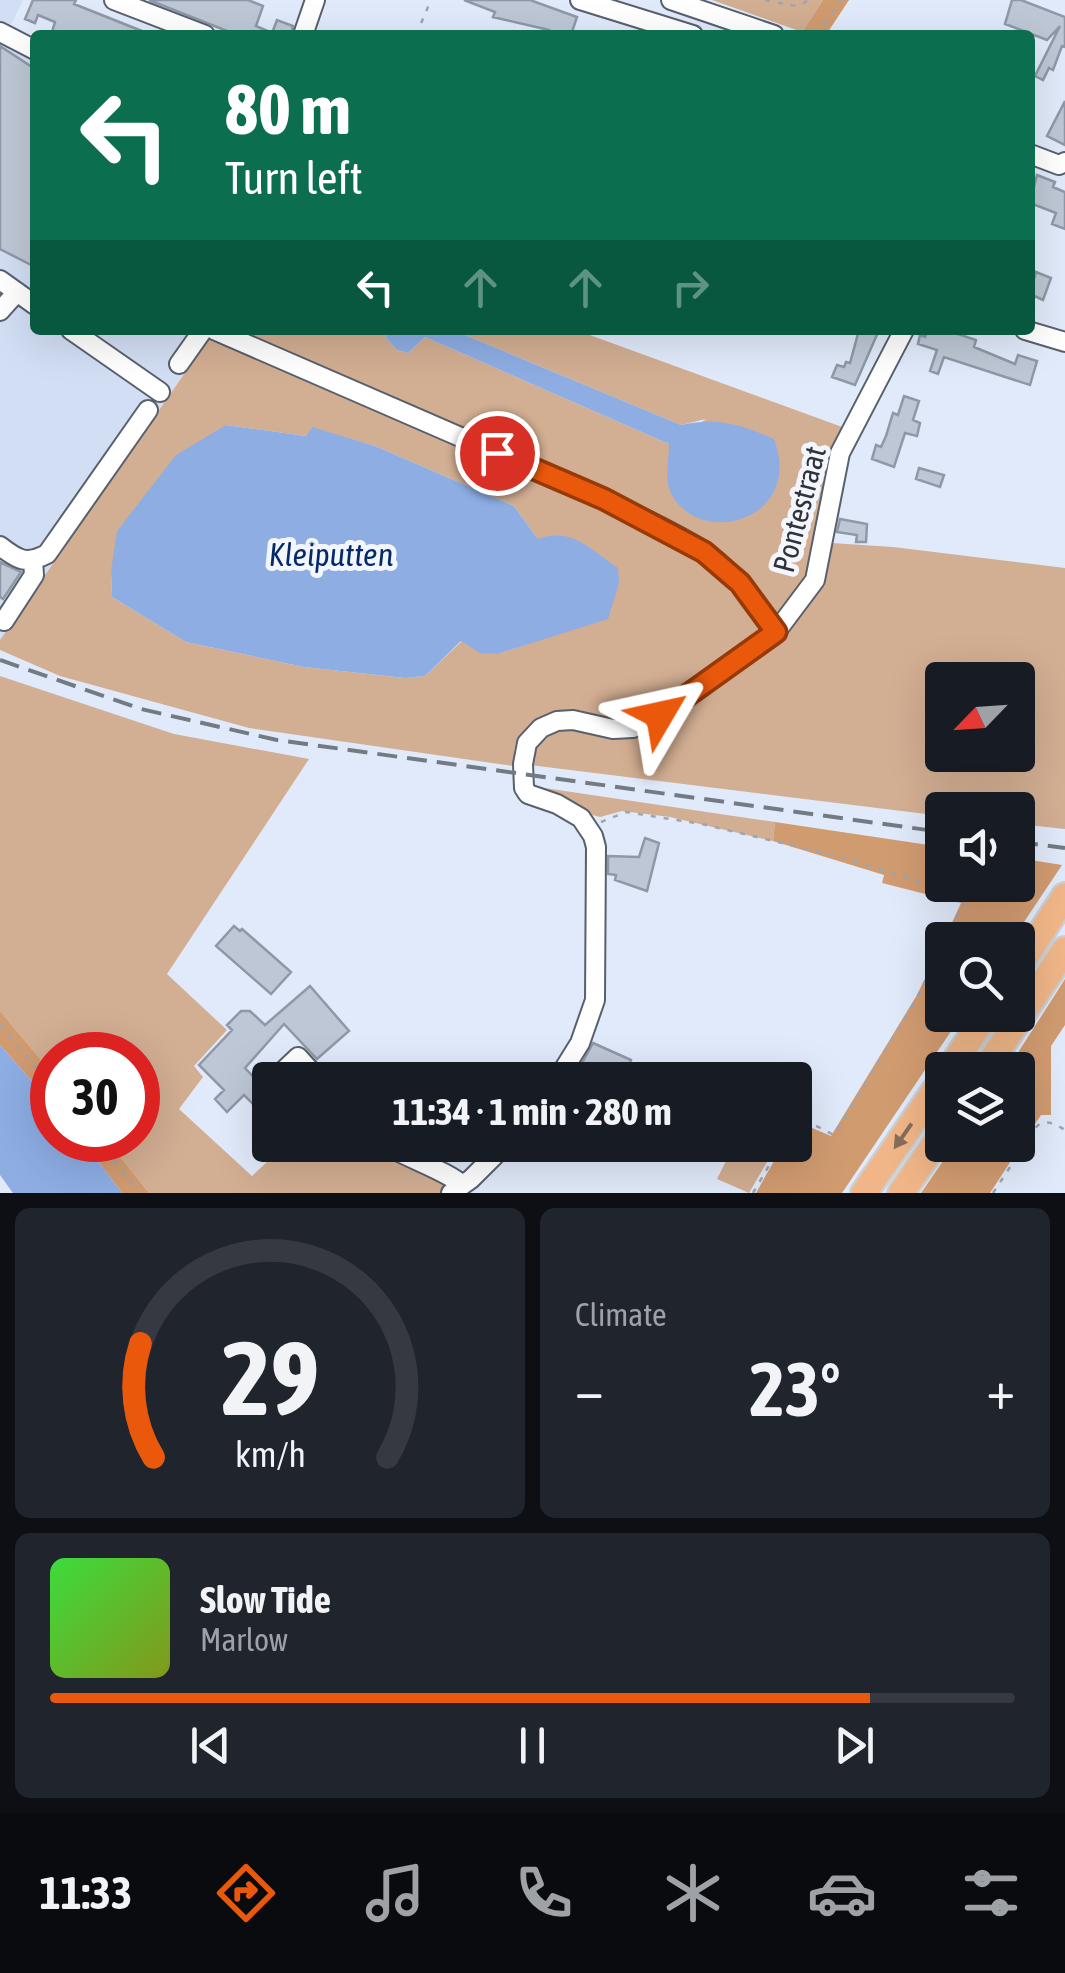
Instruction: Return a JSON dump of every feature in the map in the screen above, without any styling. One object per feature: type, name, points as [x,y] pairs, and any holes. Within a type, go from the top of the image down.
[{"type":"highway","points":[[1035,942],[1065,896]]},
{"type":"highway","points":[[998,1052],[1065,950]]},
{"type":"highway","points":[[864,1193],[925,1105]]},
{"type":"highway","points":[[901,1193],[925,1158]]},
{"type":"street","points":[[114,0],[192,30]]},
{"type":"street","points":[[306,30],[316,0]]},
{"type":"street","points":[[580,0],[653,29],[663,0]]},
{"type":"street","points":[[671,0],[759,30]]},
{"type":"street","points":[[0,32],[30,47]]},
{"type":"street","points":[[1035,156],[1059,164],[1065,162]]},
{"type":"street","points":[[0,280],[30,302]]},
{"type":"street","points":[[0,311],[16,292]]},
{"type":"street","points":[[1035,333],[1065,342]]},
{"type":"street","points":[[78,335],[160,392]]},
{"type":"street","points":[[179,364],[199,335]]},
{"type":"street","points":[[226,335],[658,526],[704,552],[740,583],[776,632]]},
{"type":"street","name":"Pontestraat","points":[[588,827],[566,808],[535,797],[524,788],[524,754],[532,735],[557,721],[633,728],[660,715],[776,632],[814,580],[840,452],[901,335]]},
{"type":"street","points":[[0,546],[22,562],[32,562],[46,554],[148,410]]},
{"type":"street","points":[[4,621],[34,576],[32,562]]},
{"type":"street","points":[[568,1062],[580,1043],[595,1000],[596,847],[588,827]]},
{"type":"street","points":[[415,1162],[455,1178],[457,1189]]},
{"type":"street","points":[[457,1189],[486,1162]]},
{"type":"path","points":[[418,30],[431,0]]},
{"type":"path","points":[[765,0],[796,6],[810,0]]},
{"type":"path","points":[[820,30],[841,0]]},
{"type":"path","points":[[588,827],[626,812],[702,824],[841,856],[908,878],[964,903],[955,922]]},
{"type":"path","points":[[812,1124],[834,1135],[925,981]]},
{"type":"path","points":[[0,1025],[30,1060]]},
{"type":"path","points":[[993,1193],[1042,1122],[1065,1130]]},
{"type":"path","points":[[115,1162],[139,1193]]},
{"type":"path","points":[[753,1193],[772,1162]]},
{"type":"shaded area","points":[[0,0],[23,0],[7,33],[30,44],[30,335],[211,335],[0,640]]},
{"type":"shaded area","points":[[712,0],[823,0],[803,30]]},
{"type":"shaded area","points":[[823,0],[849,0],[829,30],[803,30]]},
{"type":"shaded area","points":[[211,335],[601,504],[691,552],[764,631],[633,725],[528,730],[515,745],[513,766],[249,728],[60,676],[0,650],[0,640]],"holes":[[[226,425],[306,436],[312,428],[375,446],[514,506],[538,539],[529,643],[488,653],[462,641],[425,676],[405,678],[304,667],[186,642],[112,597],[111,571]]]},
{"type":"shaded area","points":[[251,335],[386,335],[397,350],[408,353],[425,337],[669,444],[706,419],[681,425],[465,335],[590,335],[845,428],[813,566],[796,599],[777,615],[750,580],[718,551]]},
{"type":"shaded area","points":[[831,543],[1065,568],[1065,829],[1035,826],[1035,792],[925,792],[925,814],[530,765],[536,737],[558,727],[613,736],[757,650],[805,609],[819,589]]},
{"type":"shaded area","points":[[0,676],[174,734],[309,759],[167,974],[227,1030],[194,1066],[203,1077],[179,1109],[252,1176],[267,1162],[410,1162],[450,1184],[442,1193],[149,1193],[124,1162],[160,1162],[160,1032],[30,1032],[30,1047],[0,1011]]},
{"type":"shaded area","points":[[531,786],[775,822],[773,841],[670,817],[622,811],[600,817]]},
{"type":"shaded area","points":[[775,822],[925,844],[925,894],[882,883],[884,875],[773,841]]},
{"type":"shaded area","points":[[1035,861],[1062,865],[1024,922],[952,922],[961,903],[957,902],[1035,902]]},
{"type":"shaded area","points":[[925,978],[925,1032],[951,1032],[937,1052],[925,1052],[925,1070],[842,1193],[756,1193],[773,1162],[812,1162],[812,1128],[831,1136]]},
{"type":"shaded area","points":[[1065,979],[1065,1025],[1051,1046],[1051,1115],[1041,1115],[1035,1124],[1035,1052],[1018,1052],[1035,1032]]},
{"type":"shaded area","points":[[0,1011],[30,1047],[30,1079],[0,1045]]},
{"type":"shaded area","points":[[99,1162],[124,1162],[149,1193],[122,1193]]},
{"type":"shaded area","points":[[726,1162],[767,1162],[749,1193],[717,1179]]},
{"type":"shaded area","points":[[942,1162],[1010,1162],[990,1193],[921,1193]]},
{"type":"water","points":[[465,335],[681,425],[717,422],[762,434],[774,439],[779,468],[774,491],[761,508],[743,518],[722,522],[701,519],[683,509],[670,491],[669,444],[425,337],[408,353],[397,350],[386,338]]},
{"type":"water","name":"Kleiputten","points":[[226,425],[306,436],[312,427],[375,446],[514,506],[538,539],[571,538],[618,568],[619,583],[608,619],[497,654],[480,653],[461,641],[425,676],[405,678],[304,667],[186,642],[112,597],[117,531],[176,455]]},
{"type":"water","points":[[0,1045],[30,1079],[30,1162],[99,1162],[122,1193],[13,1193],[0,1175]]},
{"type":"building","points":[[33,0],[76,0],[74,4],[139,30],[53,30],[55,22],[38,15],[35,23],[25,19]]},
{"type":"building","points":[[149,0],[248,0],[263,6],[256,26],[265,30],[224,30]]},
{"type":"building","points":[[464,0],[530,0],[577,17],[573,30],[549,30],[493,17],[495,12]]},
{"type":"building","points":[[1012,0],[1065,17],[1065,47],[1062,46],[1053,70],[1049,68],[1043,80],[1035,76],[1060,26],[1047,40],[1035,35],[1035,30],[1005,24]]},
{"type":"building","points":[[277,20],[293,26],[292,30],[273,30]]},
{"type":"building","points":[[0,46],[30,66],[30,264],[0,249]]},
{"type":"building","points":[[1065,101],[1065,145],[1047,136]]},
{"type":"building","points":[[1037,175],[1055,182],[1053,187],[1065,192],[1065,229],[1052,224],[1056,213],[1035,205]]},
{"type":"building","points":[[1036,272],[1051,278],[1043,300],[1035,296]]},
{"type":"building","points":[[858,335],[877,335],[855,385],[832,377],[837,365],[844,367],[846,362],[850,363]]},
{"type":"building","points":[[920,335],[961,335],[976,340],[974,347],[1015,364],[1018,355],[1037,361],[1030,385],[944,357],[938,374],[930,371],[937,350],[918,344]]},
{"type":"building","points":[[904,396],[919,401],[913,420],[920,423],[917,436],[905,433],[894,467],[872,459],[876,445],[881,447],[893,413],[898,415]]},
{"type":"building","points":[[919,468],[944,475],[940,487],[916,479]]},
{"type":"building","points":[[840,519],[867,524],[866,542],[856,542],[857,535],[837,532]]},
{"type":"building","points":[[0,562],[21,572],[3,599],[0,597]]},
{"type":"building","points":[[645,838],[659,843],[647,891],[608,874],[608,856],[639,857]]},
{"type":"building","points":[[234,926],[291,972],[271,994],[216,946]]},
{"type":"building","points":[[310,986],[349,1031],[317,1059],[284,1024],[245,1068],[252,1075],[252,1103],[244,1095],[227,1112],[215,1099],[224,1090],[199,1065],[232,1030],[227,1025],[241,1011],[250,1011],[265,1025]]},
{"type":"building","points":[[593,1043],[631,1060],[630,1062],[583,1062]]},
{"type":"railway","points":[[0,660],[141,709],[277,740],[925,830]]},
{"type":"railway","points":[[1035,844],[1065,848]]},
{"type":"route","points":[[497,453],[604,499],[704,552],[740,583],[776,632],[660,715]]}]
